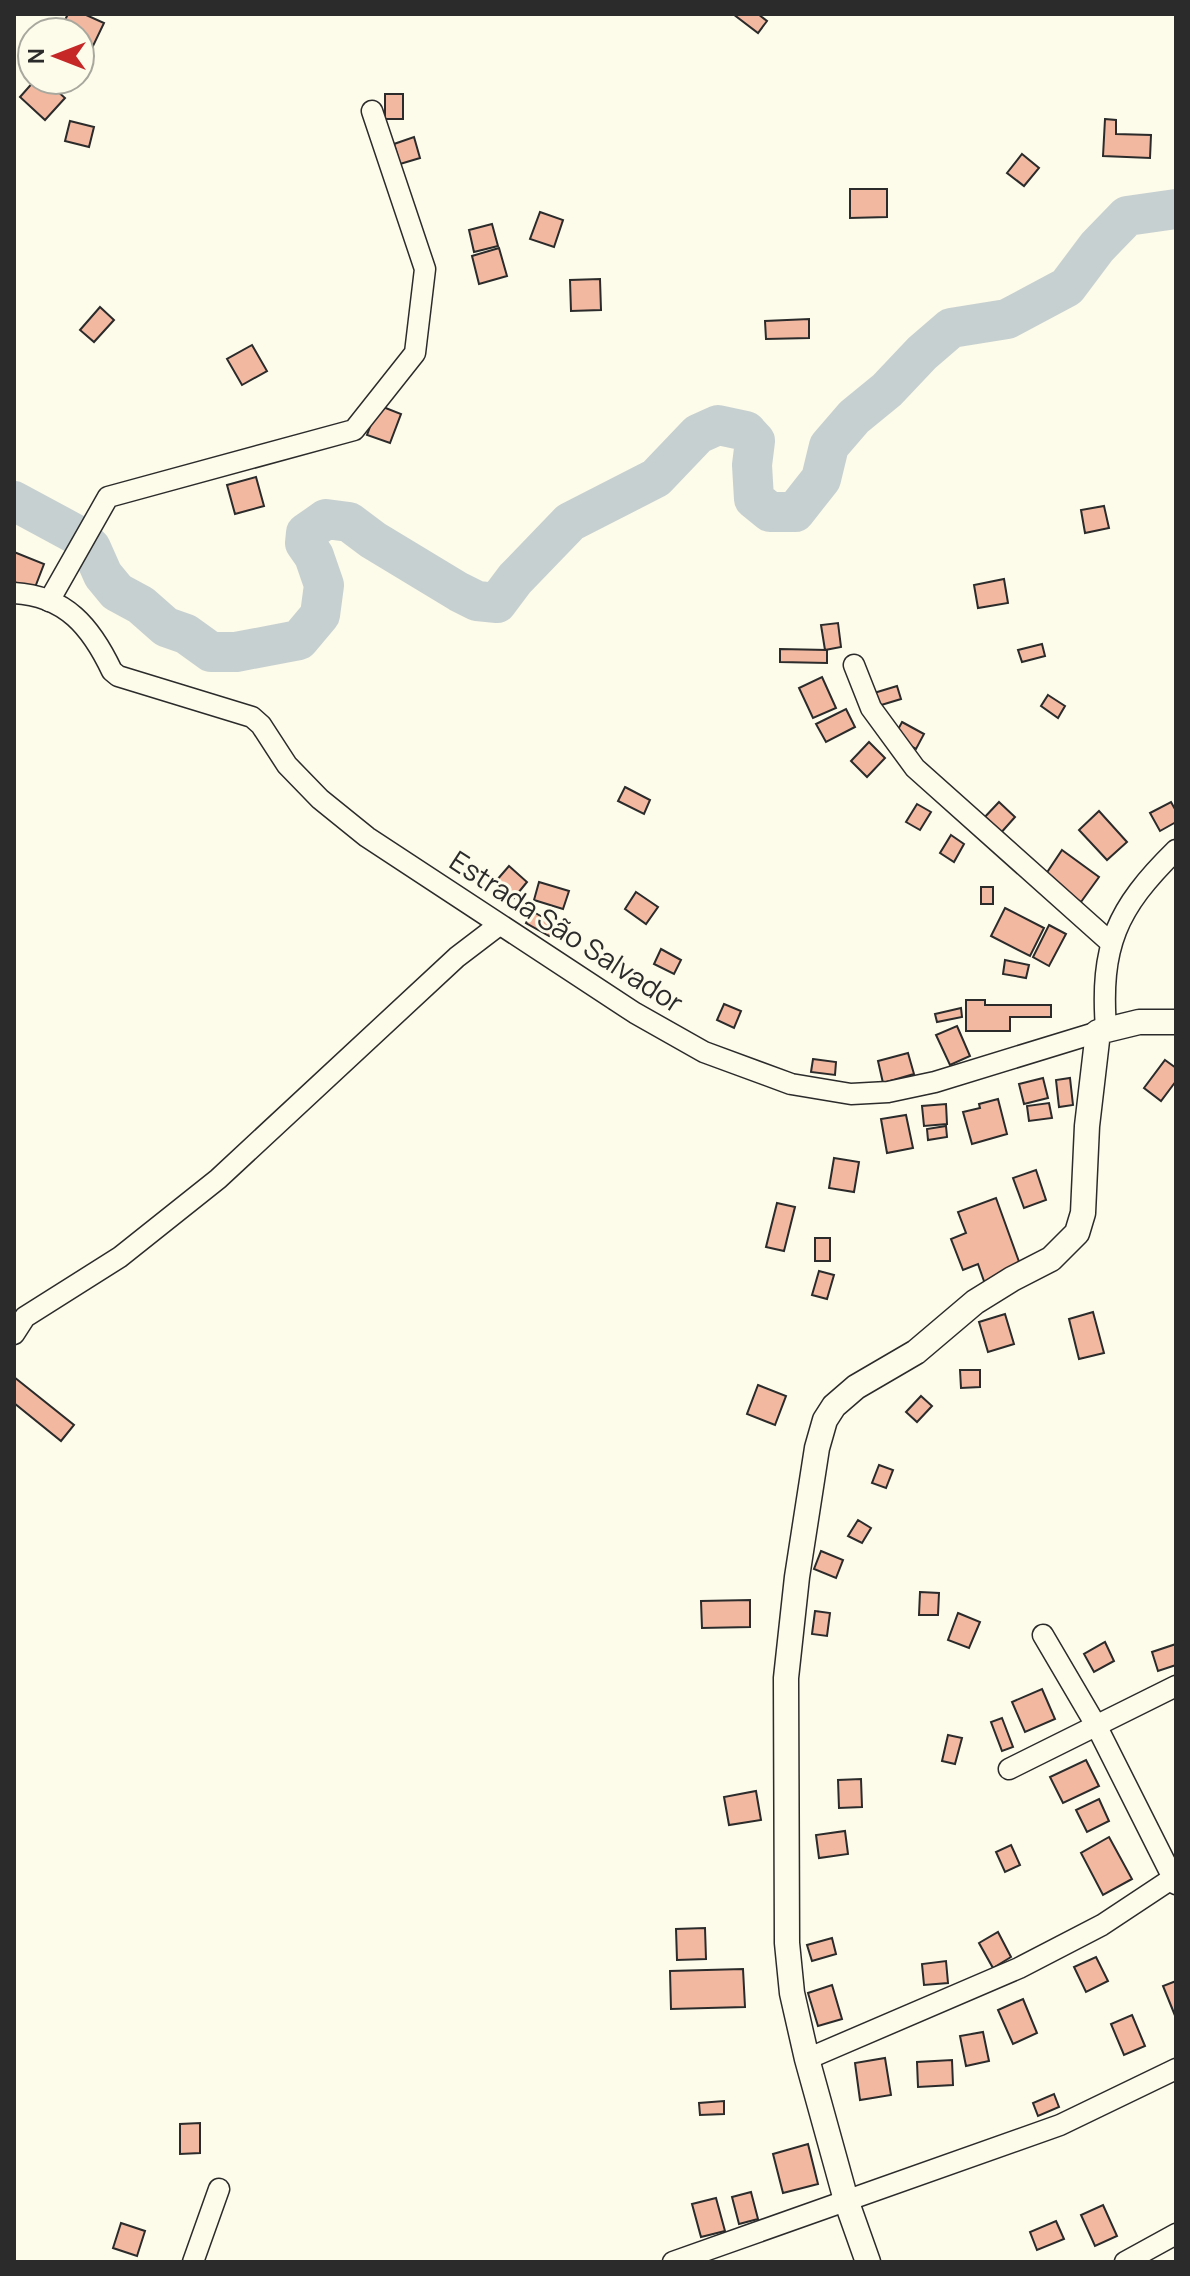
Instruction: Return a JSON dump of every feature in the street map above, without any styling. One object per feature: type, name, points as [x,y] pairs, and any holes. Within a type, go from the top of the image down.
[{"type":"street","points":[[49,601],[108,497],[354,430],[415,353],[425,269],[372,111]]},
{"type":"street","name":"Estrada São Salvador","points":[[14,593],[49,601],[86,625],[112,671],[118,676],[252,717],[261,725],[287,765],[320,799],[367,837],[635,1013],[704,1052],[791,1084],[851,1094],[888,1092],[919,1086],[1139,1022],[1176,1022]]},
{"type":"street","points":[[854,665],[871,708],[915,768],[1111,943]]},
{"type":"street","points":[[868,2262],[846,2200],[807,2059],[792,1993],[787,1943],[786,1678],[797,1577],[817,1448],[825,1420],[834,1406],[856,1387],[916,1352],[975,1302],[1051,1259],[1077,1233],[1083,1213],[1087,1126],[1102,1031],[1103,987],[1111,943],[1124,910],[1176,850]]},
{"type":"street","points":[[20,1326],[120,1257],[218,1179],[457,957],[499,925]]},
{"type":"street","points":[[807,2059],[1019,1968],[1102,1925],[1175,1879],[1097,1727],[1043,1635]]},
{"type":"street","points":[[1009,1769],[1176,1686]]},
{"type":"street","points":[[673,2262],[1060,2125],[1176,2069]]},
{"type":"street","points":[[193,2262],[219,2189]]},
{"type":"street","points":[[1125,2262],[1176,2234]]},
{"type":"building","points":[[733,14],[758,14],[767,21],[758,33]]},
{"type":"building","points":[[96,19],[104,23],[96,40]]},
{"type":"building","points":[[385,94],[403,94],[403,119],[385,119]]},
{"type":"building","points":[[63,96],[65,98],[45,120],[20,97]]},
{"type":"building","points":[[1105,119],[1116,120],[1116,134],[1151,135],[1150,158],[1103,156]]},
{"type":"building","points":[[70,121],[94,127],[89,147],[65,141]]},
{"type":"building","points":[[414,137],[420,158],[400,164],[394,144]]},
{"type":"building","points":[[1022,154],[1039,168],[1024,186],[1007,173]]},
{"type":"building","points":[[850,189],[887,189],[887,217],[850,218]]},
{"type":"building","points":[[540,212],[563,220],[554,247],[530,239]]},
{"type":"building","points":[[492,224],[498,246],[474,252],[469,230]]},
{"type":"building","points":[[499,248],[507,276],[479,284],[472,256]]},
{"type":"building","points":[[600,279],[601,310],[571,311],[570,280]]},
{"type":"building","points":[[100,307],[114,320],[94,342],[80,330]]},
{"type":"building","points":[[809,319],[809,338],[766,339],[765,321]]},
{"type":"building","points":[[252,345],[267,371],[242,385],[227,359]]},
{"type":"building","points":[[378,405],[401,414],[390,443],[367,435]]},
{"type":"building","points":[[256,477],[264,506],[235,514],[227,485]]},
{"type":"building","points":[[1104,506],[1109,528],[1085,533],[1081,510]]},
{"type":"building","points":[[14,552],[44,564],[34,590],[14,582]]},
{"type":"building","points":[[1004,579],[1008,603],[978,608],[974,585]]},
{"type":"building","points":[[838,623],[841,647],[825,650],[821,625]]},
{"type":"building","points":[[1042,644],[1045,656],[1022,662],[1018,650]]},
{"type":"building","points":[[780,649],[827,650],[827,663],[780,662]]},
{"type":"building","points":[[822,677],[836,708],[813,718],[799,688]]},
{"type":"building","points":[[897,686],[901,699],[878,706],[874,693]]},
{"type":"building","points":[[1048,695],[1065,706],[1058,718],[1041,706]]},
{"type":"building","points":[[846,709],[855,727],[826,742],[816,724]]},
{"type":"building","points":[[902,722],[924,734],[916,749],[894,737]]},
{"type":"building","points":[[869,742],[885,758],[867,777],[851,761]]},
{"type":"building","points":[[625,787],[650,800],[644,814],[618,801]]},
{"type":"building","points":[[999,802],[1015,817],[999,835],[982,820]]},
{"type":"building","points":[[1171,802],[1176,811],[1176,822],[1160,831],[1150,813]]},
{"type":"building","points":[[917,804],[931,812],[920,830],[906,822]]},
{"type":"building","points":[[1099,811],[1127,842],[1107,860],[1079,830]]},
{"type":"building","points":[[951,835],[964,844],[954,862],[940,853]]},
{"type":"building","points":[[1062,850],[1099,877],[1081,902],[1044,877]]},
{"type":"building","points":[[509,866],[527,882],[514,898],[496,881]]},
{"type":"building","points":[[539,882],[569,891],[563,909],[534,900]]},
{"type":"building","points":[[981,887],[993,887],[993,904],[981,904]]},
{"type":"building","points":[[636,892],[658,907],[646,924],[625,909]]},
{"type":"building","points":[[1005,908],[1044,928],[1030,956],[991,936]]},
{"type":"building","points":[[532,911],[556,925],[549,936],[526,923]]},
{"type":"building","points":[[1049,925],[1066,934],[1049,966],[1033,957]]},
{"type":"building","points":[[661,949],[681,960],[674,974],[654,964]]},
{"type":"building","points":[[1005,960],[1029,965],[1026,978],[1003,974]]},
{"type":"building","points":[[966,1000],[985,1000],[985,1005],[1051,1005],[1051,1017],[1010,1017],[1010,1031],[966,1031]]},
{"type":"building","points":[[724,1004],[741,1011],[734,1028],[717,1020]]},
{"type":"building","points":[[961,1008],[962,1017],[937,1022],[935,1014]]},
{"type":"building","points":[[957,1026],[970,1056],[950,1065],[936,1035]]},
{"type":"building","points":[[908,1053],[914,1074],[883,1083],[878,1061]]},
{"type":"building","points":[[813,1059],[836,1062],[835,1075],[811,1072]]},
{"type":"building","points":[[1165,1060],[1176,1068],[1176,1081],[1161,1101],[1144,1088]]},
{"type":"building","points":[[1043,1078],[1048,1098],[1024,1104],[1019,1084]]},
{"type":"building","points":[[1070,1078],[1073,1105],[1059,1107],[1056,1080]]},
{"type":"building","points":[[998,1099],[1007,1134],[972,1144],[963,1112]]},
{"type":"building","points":[[1049,1103],[1052,1118],[1029,1121],[1027,1106]]},
{"type":"building","points":[[946,1104],[947,1124],[924,1126],[922,1106]]},
{"type":"building","points":[[906,1115],[913,1148],[887,1153],[881,1119]]},
{"type":"building","points":[[946,1126],[947,1137],[928,1140],[927,1129]]},
{"type":"building","points":[[834,1158],[859,1162],[854,1192],[829,1188]]},
{"type":"building","points":[[1036,1170],[1046,1200],[1024,1208],[1013,1178]]},
{"type":"building","points":[[996,1198],[1022,1270],[985,1284],[978,1264],[963,1270],[951,1239],[966,1233],[958,1212]]},
{"type":"building","points":[[777,1203],[795,1207],[784,1251],[766,1247]]},
{"type":"building","points":[[815,1238],[830,1238],[830,1261],[815,1261]]},
{"type":"building","points":[[819,1271],[834,1275],[827,1299],[812,1295]]},
{"type":"building","points":[[1093,1312],[1104,1353],[1079,1359],[1069,1319]]},
{"type":"building","points":[[1005,1314],[1014,1344],[988,1352],[979,1322]]},
{"type":"building","points":[[960,1370],[980,1370],[980,1387],[961,1388]]},
{"type":"building","points":[[14,1377],[74,1425],[61,1441],[14,1403]]},
{"type":"building","points":[[758,1385],[786,1396],[775,1425],[747,1414]]},
{"type":"building","points":[[921,1396],[932,1406],[917,1422],[906,1412]]},
{"type":"building","points":[[879,1465],[893,1470],[886,1488],[872,1483]]},
{"type":"building","points":[[858,1520],[871,1528],[862,1543],[848,1536]]},
{"type":"building","points":[[821,1551],[843,1560],[836,1578],[814,1569]]},
{"type":"building","points":[[920,1592],[939,1593],[938,1615],[919,1615]]},
{"type":"building","points":[[750,1600],[750,1627],[702,1628],[701,1601]]},
{"type":"building","points":[[815,1611],[830,1613],[827,1636],[812,1634]]},
{"type":"building","points":[[958,1613],[980,1622],[969,1648],[948,1640]]},
{"type":"building","points":[[1105,1642],[1114,1661],[1094,1672],[1084,1654]]},
{"type":"building","points":[[1176,1644],[1176,1665],[1158,1671],[1152,1652]]},
{"type":"building","points":[[1042,1689],[1055,1719],[1025,1732],[1012,1702]]},
{"type":"building","points":[[1002,1718],[1013,1747],[1002,1751],[991,1722]]},
{"type":"building","points":[[948,1735],[962,1738],[955,1764],[942,1761]]},
{"type":"building","points":[[1086,1760],[1099,1786],[1063,1803],[1050,1777]]},
{"type":"building","points":[[861,1779],[862,1807],[839,1808],[838,1780]]},
{"type":"building","points":[[756,1791],[761,1820],[729,1825],[724,1797]]},
{"type":"building","points":[[1099,1799],[1109,1821],[1087,1832],[1076,1810]]},
{"type":"building","points":[[845,1831],[848,1854],[819,1858],[816,1835]]},
{"type":"building","points":[[1109,1837],[1132,1879],[1103,1895],[1081,1853]]},
{"type":"building","points":[[1011,1845],[1020,1865],[1005,1872],[996,1852]]},
{"type":"building","points":[[705,1928],[706,1959],[677,1960],[676,1929]]},
{"type":"building","points":[[998,1932],[1011,1957],[993,1968],[979,1943]]},
{"type":"building","points":[[832,1938],[836,1954],[812,1961],[807,1945]]},
{"type":"building","points":[[1096,1957],[1108,1981],[1086,1992],[1074,1967]]},
{"type":"building","points":[[946,1961],[948,1983],[924,1985],[922,1964]]},
{"type":"building","points":[[743,1969],[745,2007],[671,2009],[670,1971]]},
{"type":"building","points":[[1176,1981],[1176,2018],[1163,1986]]},
{"type":"building","points":[[832,1985],[842,2019],[818,2026],[808,1993]]},
{"type":"building","points":[[1023,1999],[1037,2033],[1013,2044],[998,2010]]},
{"type":"building","points":[[1132,2015],[1145,2046],[1124,2055],[1111,2024]]},
{"type":"building","points":[[983,2032],[989,2061],[966,2066],[960,2036]]},
{"type":"building","points":[[885,2058],[891,2095],[860,2100],[855,2063]]},
{"type":"building","points":[[952,2060],[953,2085],[918,2087],[917,2062]]},
{"type":"building","points":[[1054,2094],[1059,2107],[1038,2116],[1033,2103]]},
{"type":"building","points":[[724,2101],[724,2114],[700,2115],[699,2103]]},
{"type":"building","points":[[200,2123],[200,2153],[180,2154],[180,2124]]},
{"type":"building","points":[[808,2144],[818,2184],[783,2193],[773,2154]]},
{"type":"building","points":[[751,2192],[758,2219],[739,2224],[732,2197]]},
{"type":"building","points":[[716,2198],[725,2231],[701,2237],[692,2204]]},
{"type":"building","points":[[1103,2205],[1117,2236],[1095,2246],[1081,2215]]},
{"type":"building","points":[[1056,2221],[1064,2239],[1037,2250],[1030,2232]]},
{"type":"building","points":[[121,2223],[145,2231],[137,2256],[113,2248]]},
{"type":"waterway","points":[[14,501],[77,535],[91,548],[103,575],[117,592],[141,605],[166,627],[186,634],[211,652],[236,652],[299,640],[320,615],[324,585],[314,556],[305,543],[306,533],[326,519],[349,522],[459,592],[477,601],[497,603],[515,579],[570,522],[656,478],[698,434],[718,425],[746,431],[755,441],[752,465],[754,499],[770,512],[795,512],[821,479],[829,446],[854,417],[887,390],[951,328],[1007,319],[1067,287],[1097,247],[1127,216],[1176,209]]}]
